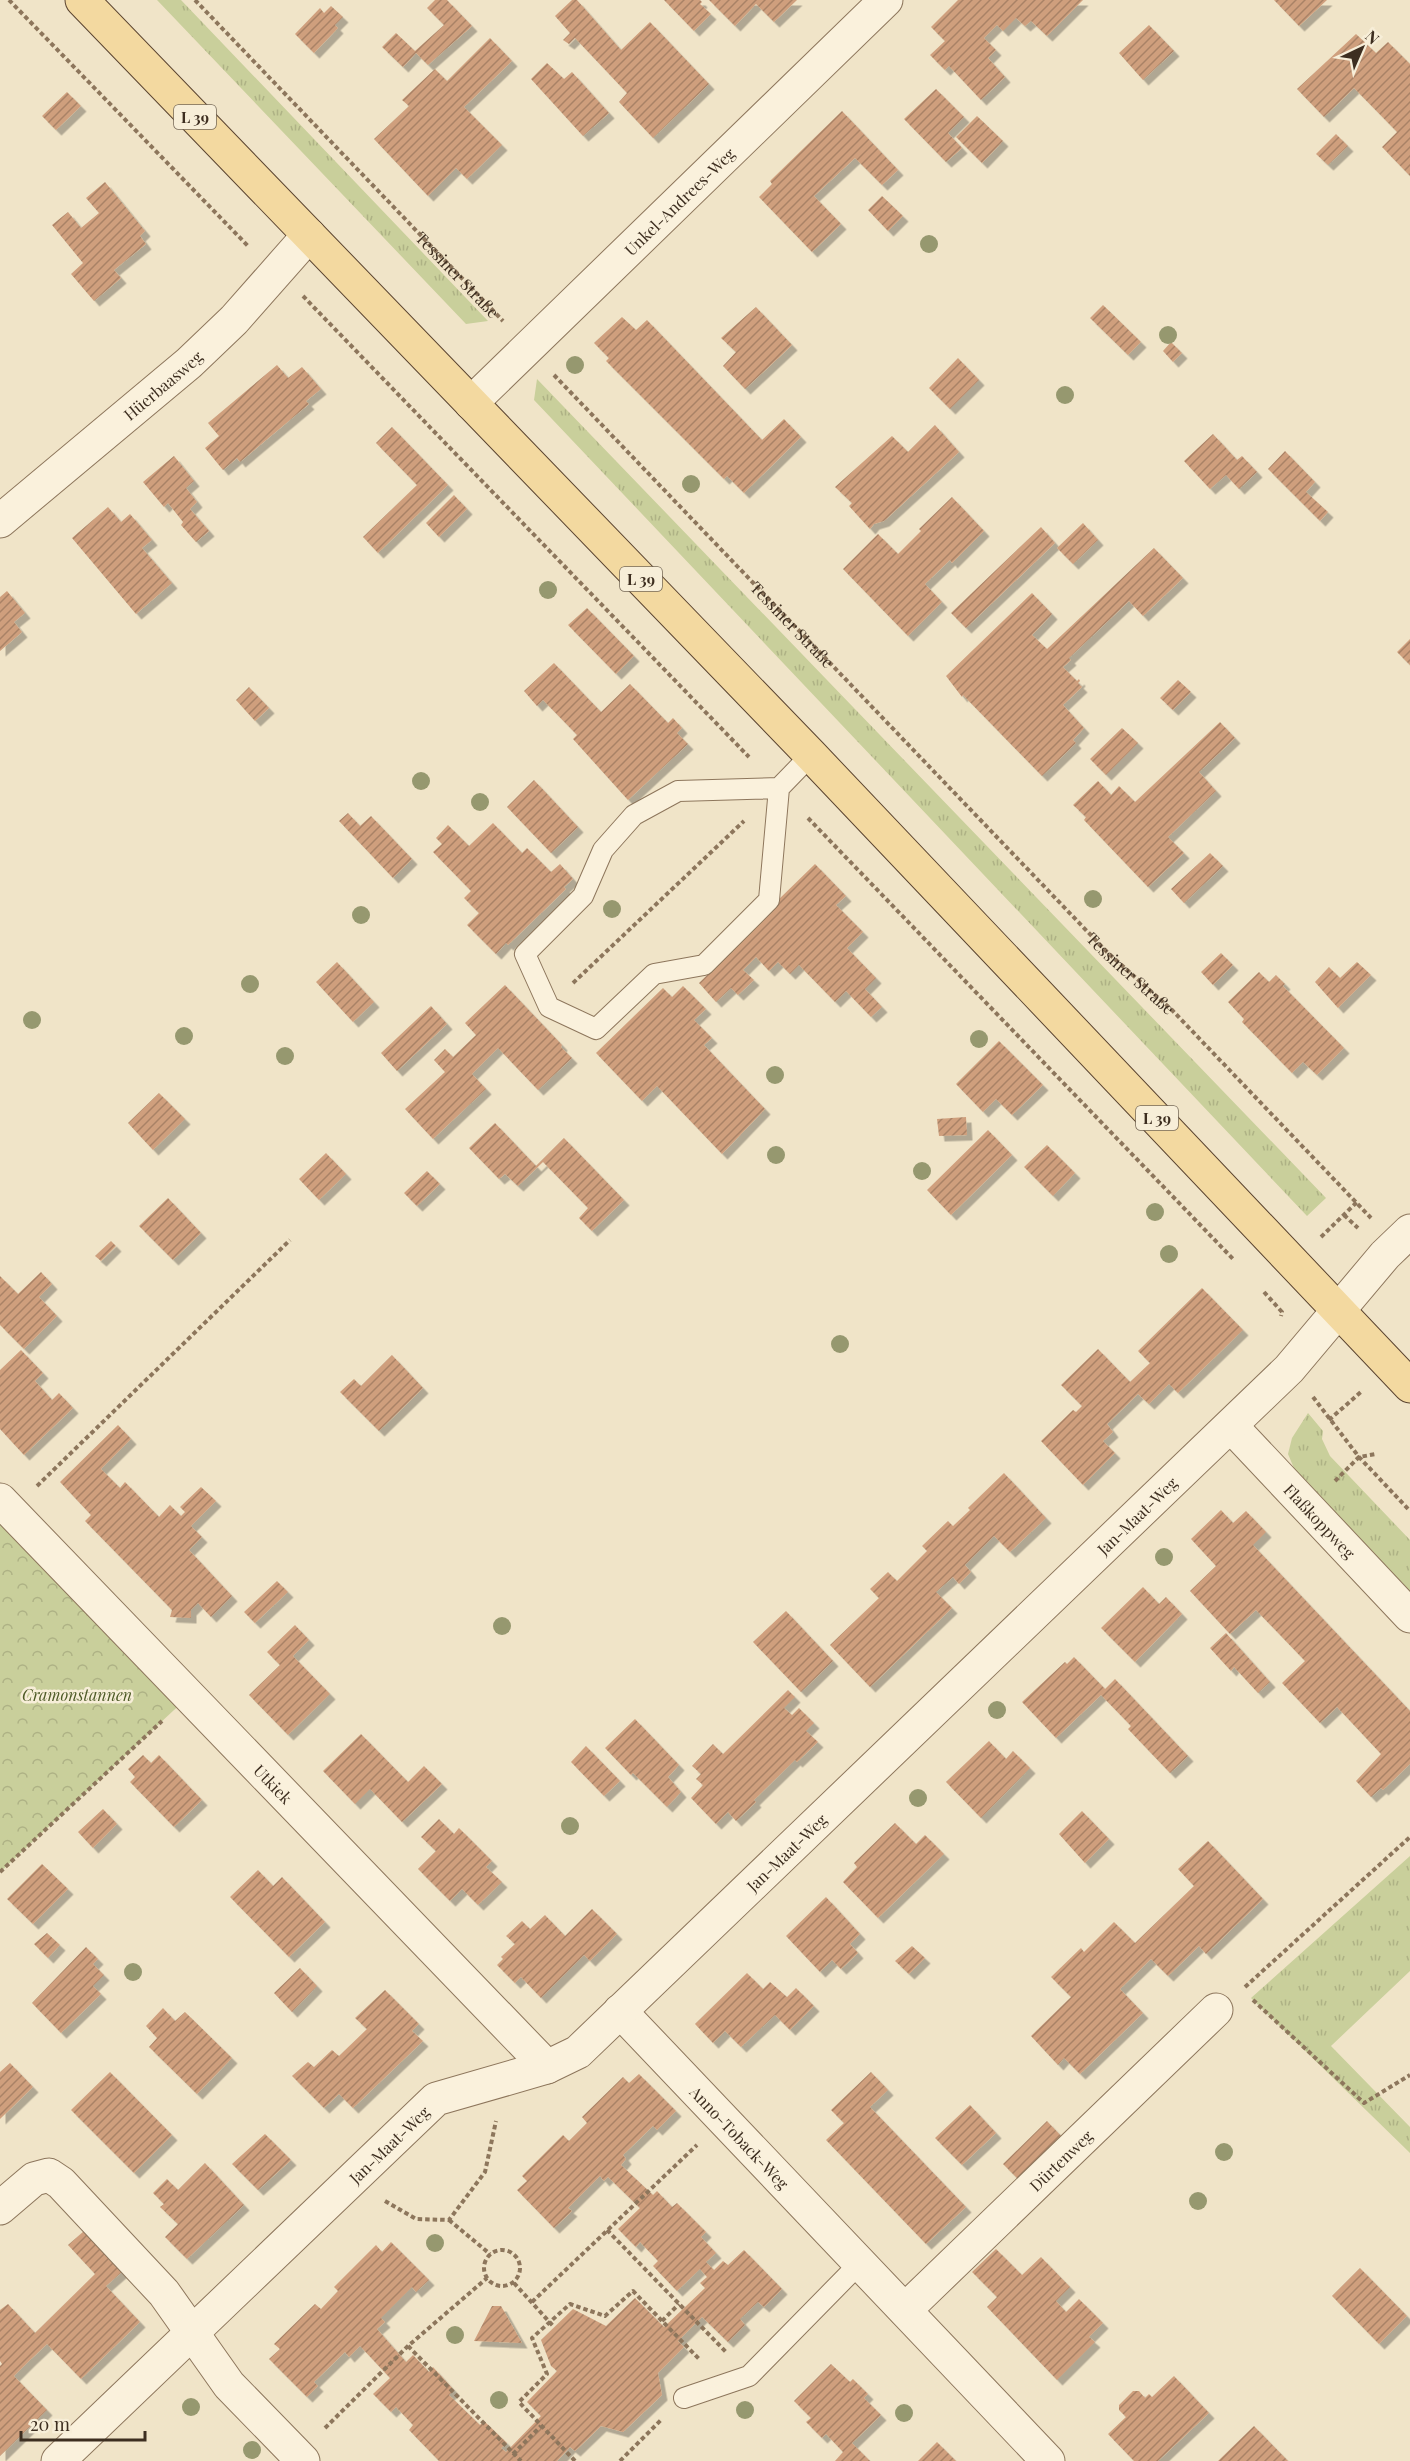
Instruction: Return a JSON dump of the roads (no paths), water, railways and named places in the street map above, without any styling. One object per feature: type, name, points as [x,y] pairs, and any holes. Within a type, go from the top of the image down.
[{"type":"main road","name":"L 39","points":[[82,0],[811,754],[1410,1386]]},
{"type":"street","name":"Unkel-Andrees-Weg","points":[[471,403],[886,0]]},
{"type":"street","name":"Hüerbaasweg","points":[[0,521],[189,363],[234,320],[309,235]]},
{"type":"street","name":"Jan-Maat-Weg","points":[[58,2461],[436,2099],[547,2067],[578,2052],[1295,1363],[1385,1255],[1403,1238]]},
{"type":"street","name":"Flaßkoppweg","points":[[1231,1426],[1410,1616]]},
{"type":"street","name":"Utkiek","points":[[5,1505],[547,2067]]},
{"type":"street","name":"Dürtenweg","points":[[905,2310],[1229,2000]]},
{"type":"street","name":"Anno-Toback-Weg","points":[[620,2010],[1048,2461]]},
{"type":"street","points":[[0,2208],[34,2179],[48,2175],[55,2179],[164,2293],[229,2385],[300,2458]]},
{"type":"lane","points":[[779,788],[678,791],[634,815],[603,850],[583,896],[525,954],[549,1007],[596,1029],[654,974],[704,965],[769,900],[779,788],[811,754]]},
{"type":"lane","points":[[684,2398],[749,2376],[860,2263]]},
{"type":"park label","name":"Cramonstannen","points":[[77,1694]]}]
